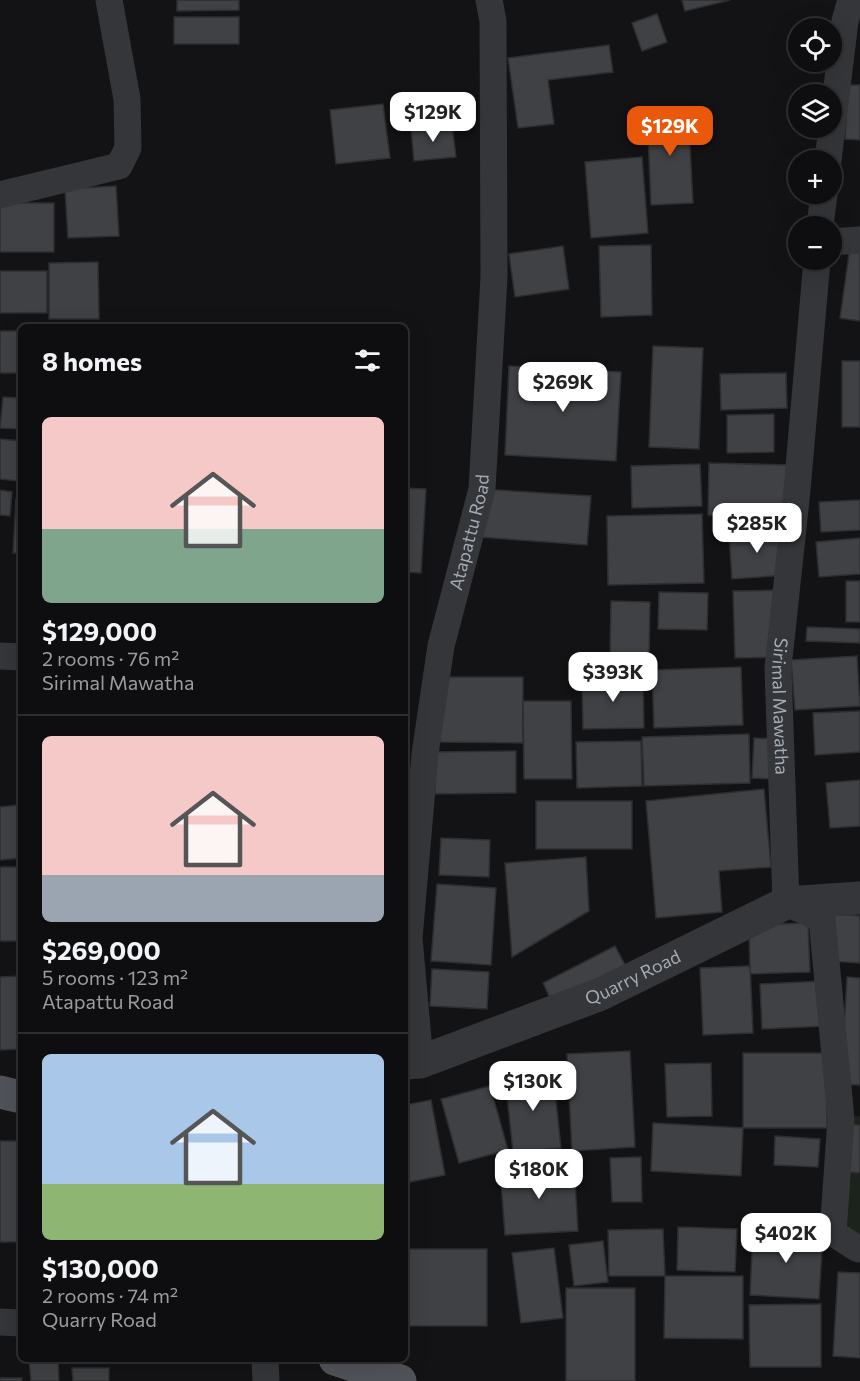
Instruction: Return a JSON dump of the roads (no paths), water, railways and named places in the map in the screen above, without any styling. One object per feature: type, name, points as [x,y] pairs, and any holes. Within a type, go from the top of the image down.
[{"type":"main road","points":[[0,1092],[18,1096]]},
{"type":"main road","points":[[344,1362],[400,1381]]},
{"type":"street","points":[[0,195],[119,166],[128,148],[128,99],[110,0]]},
{"type":"street","name":"Atapattu Road","points":[[412,1063],[409,938],[424,754],[441,646],[482,489],[494,277],[493,21],[489,0]]},
{"type":"street","points":[[829,150],[845,21],[851,0]]},
{"type":"street","points":[[842,241],[860,240]]},
{"type":"street","name":"Sirimal Mawatha","points":[[786,903],[778,668],[797,490],[816,270]]},
{"type":"street","points":[[0,656],[18,657]]},
{"type":"street","name":"Quarry Road","points":[[412,1063],[601,994],[786,903],[860,898]]},
{"type":"street","points":[[786,903],[822,919],[841,1119],[833,1233],[858,1249]]},
{"type":"street","points":[[0,1322],[18,1323]]},
{"type":"street","points":[[265,1362],[266,1381]]}]
